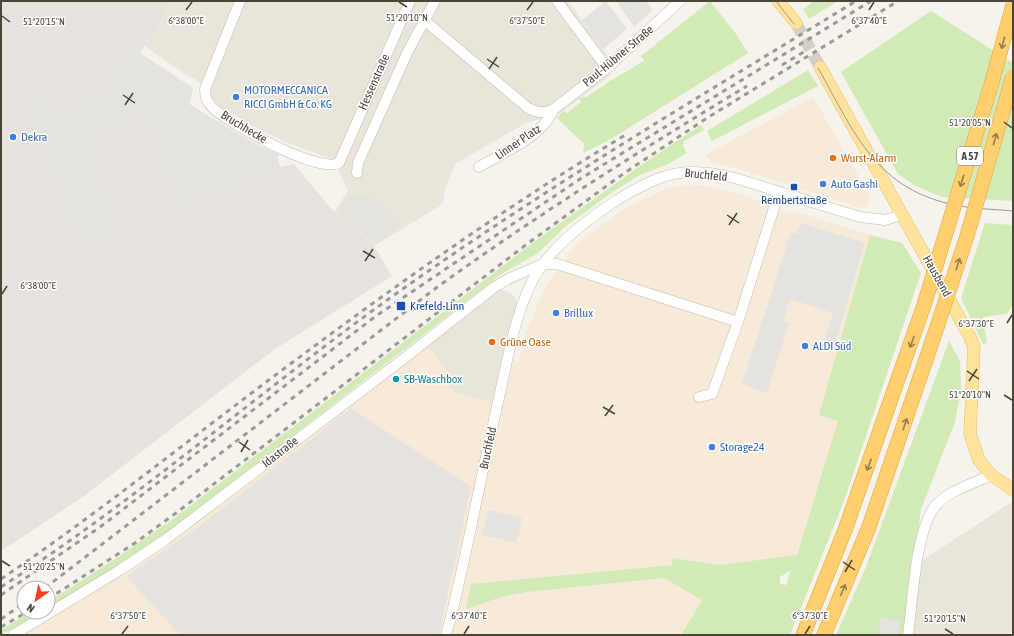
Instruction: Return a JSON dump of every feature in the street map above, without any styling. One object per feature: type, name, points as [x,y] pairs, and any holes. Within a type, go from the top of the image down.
[{"type":"highway","name":"A 57","points":[[803,635],[845,530],[924,305],[992,82],[1013,5]]},
{"type":"highway","name":"A 57","points":[[824,635],[869,527],[937,328],[967,236],[1013,76]]},
{"type":"main road","points":[[778,1],[796,23]]},
{"type":"main road","name":"Hausbend","points":[[820,67],[957,311],[974,347],[970,434],[979,460],[991,475],[1013,490]]},
{"type":"street","name":"Bruchhecke","points":[[240,1],[205,89],[205,97],[211,106],[242,128],[288,152],[320,164],[334,166],[339,163]]},
{"type":"street","name":"Hessenstraße","points":[[339,163],[410,1]]},
{"type":"street","points":[[357,173],[361,156],[407,53],[435,1]]},
{"type":"street","points":[[557,1],[607,68]]},
{"type":"street","name":"Paul-Hübner-Straße","points":[[554,109],[607,68],[678,2]]},
{"type":"street","name":"Linner Platz","points":[[424,20],[528,108],[537,112],[546,113],[554,109]]},
{"type":"street","name":"Linner Platz","points":[[479,167],[528,138],[550,119],[554,109]]},
{"type":"street","name":"Bruchfeld","points":[[446,635],[460,580],[516,326],[531,284],[543,264],[565,241],[607,207],[642,185],[660,176],[675,173],[704,172],[735,178],[860,217],[885,220],[902,215]]},
{"type":"street","points":[[699,397],[712,394],[738,322],[779,192]]},
{"type":"street","points":[[543,264],[557,264],[738,322]]},
{"type":"street","name":"Idastraße","points":[[13,635],[120,570],[165,540],[402,360],[493,288],[508,279],[543,264]]},
{"type":"street","points":[[908,635],[920,543],[929,516],[937,504],[950,494],[991,475]]},
{"type":"shaded area","points":[[1,1],[170,1],[167,12],[140,53],[193,88],[189,104],[250,141],[279,155],[277,158],[280,167],[294,164],[334,212],[374,246],[392,276],[275,349],[84,496],[1,551]]},
{"type":"shaded area","points":[[170,1],[568,1],[608,56],[611,75],[559,114],[526,123],[455,164],[445,189],[443,204],[374,246],[334,212],[348,191],[334,160],[285,142],[249,124],[220,106],[195,78],[189,77],[145,46],[167,12]]},
{"type":"shaded area","points":[[606,1],[627,29],[603,49],[582,20]]},
{"type":"shaded area","points":[[646,1],[653,10],[634,27],[617,2]]},
{"type":"shaded area","points":[[140,53],[193,88],[189,104],[250,141],[279,155],[277,158],[280,167],[294,164],[178,208],[144,115],[85,139],[119,230],[78,244],[27,94],[50,86],[61,120],[70,116],[66,103],[120,84],[114,64]]},
{"type":"shaded area","points":[[813,97],[869,194],[869,205],[861,208],[736,168],[713,163],[705,155]]},
{"type":"shaded area","points":[[701,185],[748,196],[783,213],[796,212],[870,235],[819,415],[839,421],[797,555],[720,565],[674,558],[672,565],[472,584],[501,597],[527,592],[664,578],[703,600],[681,635],[22,635],[47,620],[56,620],[56,615],[122,575],[168,543],[426,345],[453,377],[447,385],[455,393],[492,402],[502,357],[518,361],[527,330],[545,287],[577,243],[624,209],[669,187]]},
{"type":"shaded area","points":[[366,195],[401,226],[382,238],[372,240],[338,211],[348,196]]},
{"type":"shaded area","points":[[801,223],[865,243],[834,347],[823,344],[833,313],[790,299],[783,321],[789,323],[767,393],[742,384],[791,232],[797,234]]},
{"type":"shaded area","points":[[503,290],[510,292],[515,297],[517,303],[492,402],[455,393],[447,385],[452,377],[426,345],[497,291]]},
{"type":"shaded area","points":[[351,408],[471,487],[439,635],[180,635],[126,576],[197,528]]},
{"type":"shaded area","points":[[1013,501],[1013,635],[904,635],[912,567]]},
{"type":"shaded area","points":[[488,510],[522,518],[516,543],[482,535]]},
{"type":"shaded area","points":[[881,618],[900,620],[898,635],[878,635]]},
{"type":"green space","points":[[710,1],[736,34],[748,53],[611,139],[583,153],[584,144],[557,118],[563,111],[567,113],[581,102],[579,99],[584,96],[585,98],[644,61],[641,56]]},
{"type":"green space","points":[[815,1],[838,1],[809,19],[803,9]]},
{"type":"green space","points":[[931,11],[1013,63],[1013,201],[942,197],[916,186],[898,174],[841,72]]},
{"type":"green space","points":[[808,70],[818,86],[712,141],[707,131]]},
{"type":"green space","points":[[701,125],[704,130],[684,141],[683,146],[687,153],[668,164],[638,176],[614,191],[566,226],[538,253],[503,273],[177,525],[118,566],[56,604],[56,597],[173,519],[534,242],[640,166]]},
{"type":"green space","points":[[985,223],[1013,225],[1013,304],[1007,314],[983,317],[987,343],[983,344],[961,298]]},
{"type":"green space","points":[[870,235],[902,243],[921,273],[844,501],[790,635],[681,635],[702,600],[664,578],[527,592],[501,597],[466,609],[471,584],[672,565],[673,558],[720,565],[797,555],[838,421],[819,415]],"holes":[[[791,570],[786,585],[780,584],[780,577]]]},
{"type":"green space","points":[[949,341],[960,361],[961,389],[955,422],[921,509],[904,635],[836,635],[866,567]]},
{"type":"green space","points":[[18,620],[28,620],[1,635],[1,630]]},
{"type":"tunnel","points":[[796,23],[820,67]]},
{"type":"tram line","points":[[776,1],[794,24]]},
{"type":"tram line","points":[[818,68],[855,133],[868,152],[884,169],[902,184],[924,195],[958,206],[1013,211]]},
{"type":"railway","points":[[1,587],[101,518],[341,334],[447,258],[620,145],[856,1]]},
{"type":"railway","points":[[1,595],[100,527],[376,316],[580,179],[871,1]]},
{"type":"railway","points":[[56,594],[135,543],[176,513],[527,244],[623,174],[707,118],[898,1]]},
{"type":"railway","points":[[782,65],[807,50]]},
{"type":"railway","points":[[55,580],[436,288],[512,235],[590,184],[747,86]]},
{"type":"railway","points":[[1,579],[96,512],[249,395],[387,293],[529,195],[627,134]]},
{"type":"railway","points":[[1,619],[16,609]]},
{"type":"railway","points":[[1,627],[16,618]]},
{"type":"place","name":"MOTORMECCANICA RICCI GmbH & Co. KG","points":[[236,97]]},
{"type":"place","name":"Dekra","points":[[13,137]]},
{"type":"place","name":"Wurst-Alarm","points":[[833,158]]},
{"type":"place","name":"Auto Gashi","points":[[823,184]]},
{"type":"place","name":"Rembertstraße","points":[[794,187]]},
{"type":"place","name":"Krefeld-Linn","points":[[401,306]]},
{"type":"place","name":"Brillux","points":[[556,313]]},
{"type":"place","name":"Grüne Oase","points":[[492,342]]},
{"type":"place","name":"ALDI Süd","points":[[805,346]]},
{"type":"place","name":"SB-Waschbox","points":[[396,379]]},
{"type":"place","name":"Storage24","points":[[712,447]]}]
